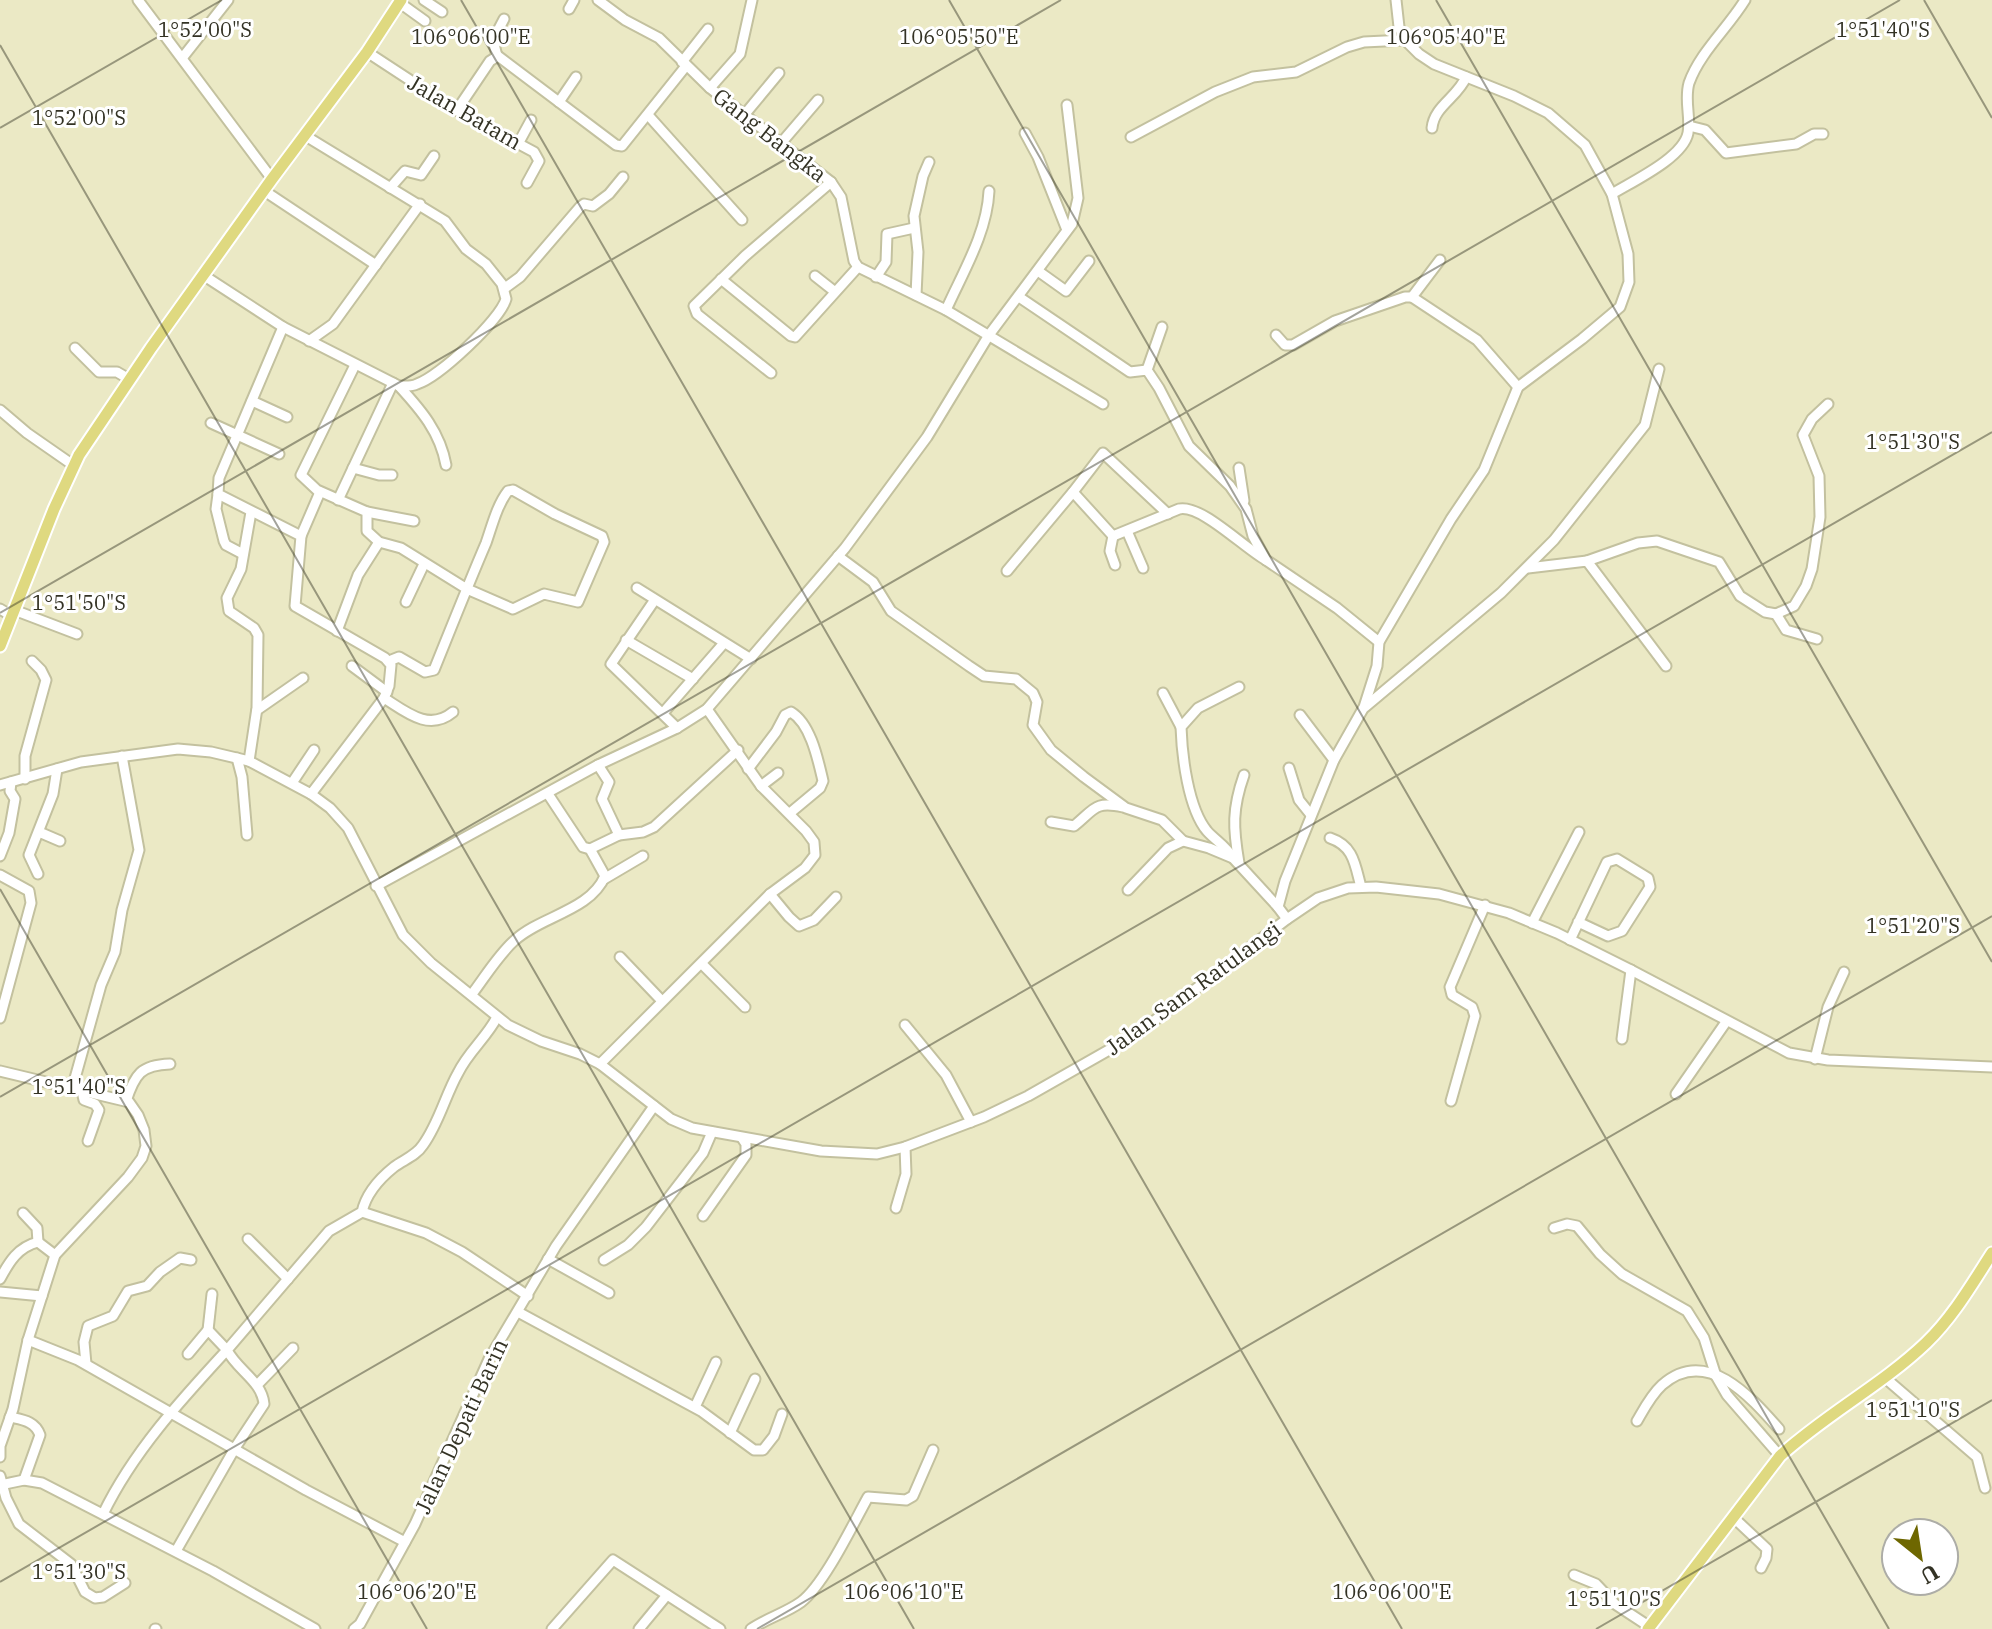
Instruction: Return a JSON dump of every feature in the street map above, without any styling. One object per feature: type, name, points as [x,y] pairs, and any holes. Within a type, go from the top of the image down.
[{"type":"main road","points":[[0,646],[73,465],[129,379],[263,190],[367,52],[400,1]]},
{"type":"main road","points":[[1649,1628],[1780,1456],[1806,1433],[1910,1358],[1946,1322],[1992,1253]]},
{"type":"street","points":[[138,0],[272,179]]},
{"type":"street","points":[[183,57],[228,0]]},
{"type":"street","points":[[424,0],[442,12]]},
{"type":"street","name":"Gang Bangka","points":[[598,0],[625,20],[659,38],[710,88],[831,182],[841,197],[854,261],[858,267]]},
{"type":"street","points":[[710,88],[740,54],[752,0]]},
{"type":"street","points":[[1278,907],[1285,881],[1334,760],[1364,707],[1377,666],[1379,642],[1451,519],[1484,470],[1518,387],[1620,307],[1626,297],[1630,270],[1612,194],[1585,145],[1548,113],[1426,59],[1405,40],[1397,17],[1396,0]]},
{"type":"street","points":[[1612,194],[1678,152],[1688,136],[1687,94],[1690,82],[1716,38],[1745,0]]},
{"type":"street","points":[[400,1],[425,21]]},
{"type":"street","points":[[504,19],[493,40],[497,56],[619,146],[648,115],[708,29]]},
{"type":"street","points":[[1131,137],[1215,92],[1253,77],[1296,72],[1364,42],[1405,40]]},
{"type":"street","name":"Jalan Batam","points":[[367,52],[457,110],[534,152],[539,161],[527,183]]},
{"type":"street","points":[[457,110],[490,61],[497,56]]},
{"type":"street","points":[[745,114],[779,73]]},
{"type":"street","points":[[559,102],[576,77]]},
{"type":"street","points":[[1432,128],[1436,113],[1456,95],[1466,77]]},
{"type":"street","points":[[782,142],[818,100]]},
{"type":"street","points":[[376,886],[441,848],[598,765],[677,728],[707,709],[838,556],[927,437],[989,335],[1072,224],[1078,198],[1067,105]]},
{"type":"street","points":[[648,115],[742,220]]},
{"type":"street","points":[[518,144],[531,120]]},
{"type":"street","points":[[1689,126],[1705,130],[1726,153],[1796,144],[1814,134],[1823,134]]},
{"type":"street","points":[[1025,133],[1042,166],[1067,230]]},
{"type":"street","points":[[304,135],[445,221],[466,249],[486,264],[505,288],[505,303],[500,311],[451,363],[420,384],[396,384]]},
{"type":"street","points":[[390,188],[405,171],[421,175],[434,156]]},
{"type":"street","points":[[916,295],[918,252],[914,216],[929,162]]},
{"type":"street","points":[[505,288],[520,277],[580,207],[584,204],[593,206],[609,194],[623,177]]},
{"type":"street","points":[[771,373],[694,310],[694,306],[831,182]]},
{"type":"street","points":[[263,190],[376,265]]},
{"type":"street","points":[[946,310],[980,234],[989,206],[989,191]]},
{"type":"street","points":[[309,341],[333,324],[420,204]]},
{"type":"street","points":[[876,277],[886,262],[887,234],[914,228]]},
{"type":"street","points":[[1412,297],[1440,260]]},
{"type":"street","points":[[1038,271],[1066,291],[1089,261]]},
{"type":"street","points":[[721,279],[793,337],[858,267],[946,310],[1103,404]]},
{"type":"street","points":[[203,275],[283,327],[396,384],[426,415],[443,451],[446,465]]},
{"type":"street","points":[[815,276],[834,291]]},
{"type":"street","points":[[1019,297],[1130,372],[1147,370]]},
{"type":"street","points":[[1276,335],[1285,345],[1293,345],[1335,321],[1412,297],[1477,340],[1518,387]]},
{"type":"street","points":[[243,554],[224,541],[216,509],[219,478],[283,327]]},
{"type":"street","points":[[1147,370],[1162,327]]},
{"type":"street","points":[[75,348],[99,372],[117,372],[129,379]]},
{"type":"street","points":[[355,365],[301,471],[303,479],[320,492],[367,512],[414,521]]},
{"type":"street","points":[[1364,707],[1528,568],[1554,540],[1645,425],[1659,369]]},
{"type":"street","points":[[1147,370],[1189,446],[1230,486],[1246,509]]},
{"type":"street","points":[[338,500],[396,384]]},
{"type":"street","points":[[252,401],[287,417]]},
{"type":"street","points":[[1528,568],[1587,561],[1638,543],[1657,541],[1719,562],[1740,596],[1765,612],[1776,614],[1794,606],[1812,569],[1819,534],[1820,484],[1803,435],[1812,419],[1828,404]]},
{"type":"street","points":[[0,410],[73,465]]},
{"type":"street","points":[[211,423],[279,454]]},
{"type":"street","points":[[1007,571],[1103,453],[1168,514]]},
{"type":"street","points":[[353,468],[392,475]]},
{"type":"street","points":[[1239,468],[1253,536],[1266,560]]},
{"type":"street","points":[[367,512],[367,531],[379,542],[401,548],[467,589],[509,608],[517,608],[548,594],[578,602],[604,546],[604,539],[513,490],[508,491],[467,589],[433,672],[425,672],[399,657],[389,661]]},
{"type":"street","points":[[311,794],[386,695],[391,672],[389,661],[295,606],[301,536],[320,492]]},
{"type":"street","points":[[1073,492],[1113,536]]},
{"type":"street","points":[[218,494],[301,536]]},
{"type":"street","points":[[1113,536],[1179,509],[1190,508],[1337,608],[1379,642]]},
{"type":"street","points":[[249,761],[257,710],[258,635],[254,628],[229,611],[227,598],[241,569],[251,512]]},
{"type":"street","points":[[1127,531],[1143,568]]},
{"type":"street","points":[[1113,536],[1110,551],[1115,565]]},
{"type":"street","points":[[337,631],[358,575],[379,542]]},
{"type":"street","points":[[838,556],[873,582],[891,611],[969,666],[984,676],[1016,679],[1033,693],[1038,709],[1032,722],[1051,750],[1126,808]]},
{"type":"street","points":[[1587,561],[1666,666]]},
{"type":"street","points":[[406,602],[424,564]]},
{"type":"street","points":[[637,588],[751,659]]},
{"type":"street","points":[[654,601],[611,664],[677,728]]},
{"type":"street","points":[[0,609],[77,634]]},
{"type":"street","points":[[1776,614],[1786,630],[1817,639]]},
{"type":"street","points":[[626,640],[693,679]]},
{"type":"street","points":[[663,713],[724,643]]},
{"type":"street","points":[[25,779],[25,756],[46,680],[32,661]]},
{"type":"street","points":[[352,666],[418,719],[440,720],[453,712]]},
{"type":"street","points":[[257,710],[303,678]]},
{"type":"street","points":[[1181,727],[1198,708],[1239,687]]},
{"type":"street","points":[[1163,693],[1181,727],[1183,759],[1199,818],[1208,832],[1224,845],[1287,919]]},
{"type":"street","points":[[600,1064],[770,894],[805,868],[815,855],[814,842],[790,813],[761,786],[707,709]]},
{"type":"street","points":[[748,769],[785,715],[791,712],[797,715],[812,745],[823,781],[820,788],[790,813]]},
{"type":"street","points":[[1300,715],[1334,760]]},
{"type":"street","name":"Jalan Sam Ratulangi","points":[[0,785],[57,769],[178,749],[249,761],[311,794],[330,808],[348,828],[394,923],[410,944],[497,1017],[541,1041],[600,1064],[671,1119],[692,1128],[821,1151],[877,1154],[905,1147],[1028,1096],[1137,1034],[1287,919],[1333,892],[1361,887],[1439,894],[1485,905],[1532,923],[1631,970],[1789,1053],[1815,1059],[1992,1067]]},
{"type":"street","points":[[292,783],[314,750]]},
{"type":"street","points":[[590,849],[619,835],[643,832],[654,827],[738,750]]},
{"type":"street","points":[[88,1141],[99,1110],[95,1104],[84,1100],[77,1090],[101,985],[115,952],[122,910],[139,850],[122,756]]},
{"type":"street","points":[[237,758],[242,777],[247,835]]},
{"type":"street","points":[[598,765],[609,782],[602,799],[619,835]]},
{"type":"street","points":[[1289,768],[1299,800],[1311,815]]},
{"type":"street","points":[[38,874],[29,855],[53,794],[57,769]]},
{"type":"street","points":[[761,786],[778,773]]},
{"type":"street","points":[[1236,862],[1233,816],[1235,799],[1244,775]]},
{"type":"street","points":[[0,856],[9,833],[15,799],[10,791],[11,782]]},
{"type":"street","points":[[548,794],[583,847],[590,849],[604,871],[604,879]]},
{"type":"street","points":[[1051,822],[1074,826],[1086,813],[1102,804],[1126,808],[1162,820],[1183,841],[1209,848],[1236,862]]},
{"type":"street","points":[[39,832],[60,841]]},
{"type":"street","points":[[1532,923],[1579,832]]},
{"type":"street","points":[[1330,838],[1351,851],[1361,887]]},
{"type":"street","points":[[1128,890],[1168,848],[1183,841]]},
{"type":"street","points":[[472,994],[514,941],[585,899],[604,879],[643,856]]},
{"type":"street","points":[[1570,940],[1578,922],[1607,862],[1617,859],[1648,878],[1650,887],[1622,931],[1616,935],[1608,936],[1578,922]]},
{"type":"street","points":[[0,875],[29,891],[31,903],[0,1018]]},
{"type":"street","points":[[770,894],[799,926],[814,920],[836,897]]},
{"type":"street","points":[[1451,1101],[1475,1016],[1472,1007],[1452,995],[1450,987],[1485,905]]},
{"type":"street","points":[[620,957],[662,1001]]},
{"type":"street","points":[[702,964],[745,1007]]},
{"type":"street","points":[[1622,1039],[1631,970]]},
{"type":"street","points":[[1815,1059],[1828,1007],[1844,972]]},
{"type":"street","points":[[103,1514],[145,1445],[171,1411],[329,1231],[362,1212],[367,1197],[378,1183],[423,1146],[441,1115],[459,1069],[497,1017]]},
{"type":"street","points":[[1676,1094],[1726,1022]]},
{"type":"street","points":[[905,1025],[946,1075],[971,1122]]},
{"type":"street","points":[[126,1101],[132,1085],[143,1070],[155,1064],[170,1064]]},
{"type":"street","points":[[0,1071],[126,1101],[133,1105],[144,1130],[146,1146],[142,1158],[128,1177],[55,1255],[28,1340],[0,1446],[0,1457]]},
{"type":"street","name":"Jalan Depati Barin","points":[[354,1629],[360,1624],[405,1542],[450,1450],[489,1359],[583,1205],[654,1106]]},
{"type":"street","points":[[604,1260],[628,1245],[646,1227],[703,1153],[712,1132]]},
{"type":"street","points":[[703,1216],[746,1155],[746,1144],[742,1138]]},
{"type":"street","points":[[896,1208],[906,1174],[905,1147]]},
{"type":"street","points":[[362,1212],[426,1233],[462,1252],[528,1296]]},
{"type":"street","points":[[23,1213],[37,1228],[38,1242],[55,1255]]},
{"type":"street","points":[[1554,1228],[1567,1224],[1577,1226],[1622,1274],[1687,1311],[1704,1338],[1716,1376],[1727,1395],[1780,1456]]},
{"type":"street","points":[[248,1239],[288,1279]]},
{"type":"street","points":[[0,1279],[8,1262],[22,1249],[38,1242]]},
{"type":"street","points":[[86,1364],[84,1342],[88,1326],[113,1316],[128,1291],[147,1286],[180,1258],[191,1260]]},
{"type":"street","points":[[548,1259],[609,1293]]},
{"type":"street","points":[[0,1292],[42,1296]]},
{"type":"street","points":[[188,1354],[208,1330],[212,1294]]},
{"type":"street","points":[[518,1312],[695,1407],[754,1450],[763,1450],[774,1436],[782,1414]]},
{"type":"street","points":[[176,1551],[264,1404],[257,1385],[208,1330]]},
{"type":"street","points":[[28,1340],[86,1364],[306,1490],[405,1542]]},
{"type":"street","points":[[257,1385],[293,1348]]},
{"type":"street","points":[[695,1407],[716,1362]]},
{"type":"street","points":[[1637,1421],[1659,1388],[1672,1378],[1696,1369],[1716,1376],[1748,1395],[1779,1429]]},
{"type":"street","points":[[1884,1377],[1977,1457],[1985,1488]]},
{"type":"street","points":[[730,1433],[755,1379]]},
{"type":"street","points":[[10,1417],[27,1421],[35,1426],[40,1435],[24,1480]]},
{"type":"street","points":[[751,1629],[799,1604],[806,1597],[832,1562],[868,1497],[906,1500],[913,1496],[933,1450]]},
{"type":"street","points":[[0,1476],[0,1485],[19,1524],[71,1564],[85,1592],[95,1598],[103,1597],[125,1583]]},
{"type":"street","points":[[0,1485],[24,1480],[38,1481],[176,1551],[315,1629]]},
{"type":"street","points":[[1734,1518],[1767,1549],[1761,1568]]},
{"type":"street","points":[[552,1629],[611,1561],[720,1629]]},
{"type":"street","points":[[1574,1575],[1596,1584],[1615,1604],[1649,1628]]},
{"type":"street","points":[[639,1629],[667,1595]]}]
